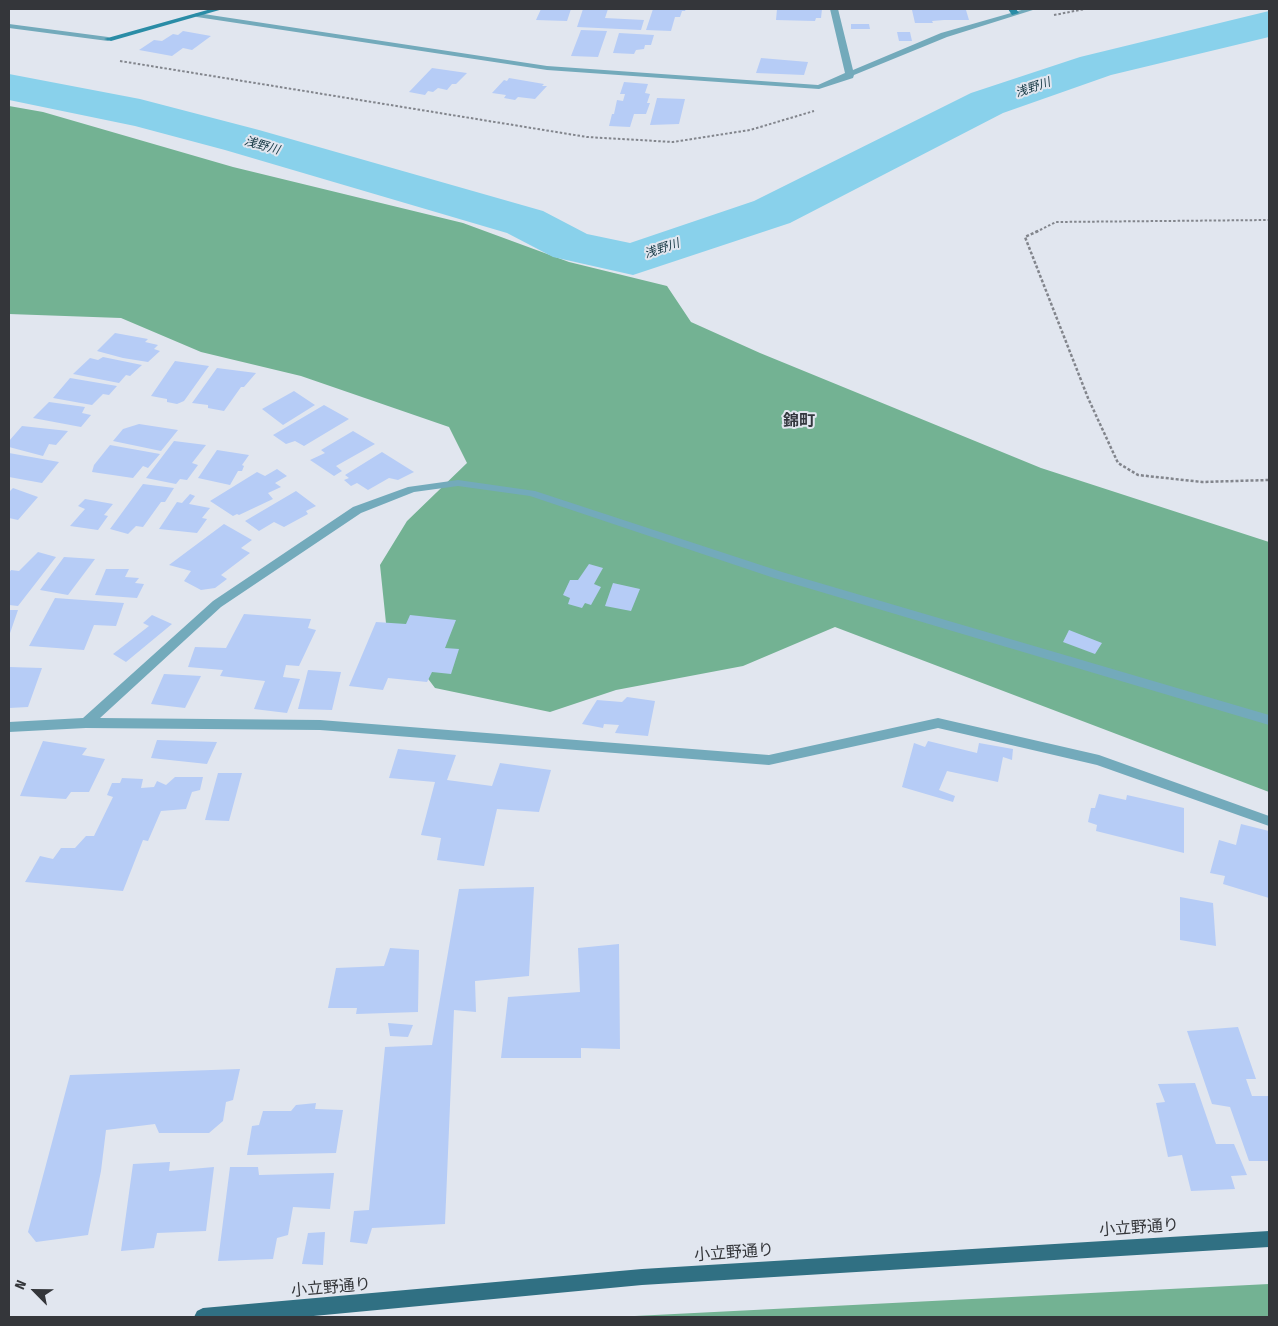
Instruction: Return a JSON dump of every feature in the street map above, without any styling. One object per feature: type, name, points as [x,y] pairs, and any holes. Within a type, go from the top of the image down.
[{"type":"main road","name":"小立野通り","points":[[203,1317],[642,1277],[1269,1239]]},
{"type":"street","points":[[9,26],[108,39],[219,9]]},
{"type":"street","points":[[834,9],[850,76]]},
{"type":"street","points":[[197,15],[547,68],[819,87],[850,76],[944,35],[1013,11],[1032,9]]},
{"type":"street","points":[[86,723],[217,604],[357,510],[412,489],[458,483],[531,494],[778,575],[1269,720]]},
{"type":"street","points":[[9,727],[86,723],[320,725],[769,760],[938,723],[1099,760],[1269,821]]},
{"type":"path","points":[[1269,220],[1056,222],[1025,236],[1088,398],[1118,463],[1138,475],[1202,482],[1269,480]]},
{"type":"green space","points":[[9,106],[43,112],[233,167],[463,223],[569,262],[667,286],[691,322],[760,353],[1041,468],[1269,542],[1269,792],[835,627],[743,666],[616,690],[550,712],[435,688],[386,623],[380,565],[407,521],[467,463],[449,427],[301,376],[201,352],[121,318],[9,314]]},
{"type":"green space","points":[[1269,1284],[1269,1317],[615,1317]]},
{"type":"building","points":[[541,9],[571,9],[567,21],[536,20]]},
{"type":"building","points":[[583,9],[608,9],[605,18],[644,20],[641,30],[577,27]]},
{"type":"building","points":[[653,9],[686,9],[682,11],[680,17],[675,17],[671,31],[646,30]]},
{"type":"building","points":[[777,9],[822,9],[821,18],[816,18],[815,21],[776,20]]},
{"type":"building","points":[[912,10],[966,10],[969,20],[915,23]]},
{"type":"building","points":[[851,24],[869,24],[870,29],[851,29]]},
{"type":"building","points":[[581,30],[607,31],[598,57],[571,56]]},
{"type":"building","points":[[183,31],[211,36],[192,50],[183,48],[172,56],[139,50],[154,40],[162,41],[173,34],[178,35]]},
{"type":"building","points":[[897,32],[910,32],[912,41],[899,41]]},
{"type":"building","points":[[619,33],[654,35],[651,45],[645,45],[644,49],[636,50],[634,54],[613,53]]},
{"type":"building","points":[[761,58],[808,62],[804,75],[756,73]]},
{"type":"building","points":[[432,68],[467,73],[447,90],[438,88],[433,92],[428,91],[425,95],[409,92]]},
{"type":"building","points":[[509,78],[547,86],[535,99],[518,97],[515,100],[504,98],[506,95],[492,93],[504,80],[507,81]]},
{"type":"building","points":[[624,82],[648,84],[645,93],[650,94],[647,103],[650,103],[646,114],[634,114],[630,127],[609,126],[617,100],[623,101],[625,94],[620,94]]},
{"type":"building","points":[[657,98],[685,99],[679,124],[650,125]]},
{"type":"building","points":[[115,333],[148,339],[145,342],[158,345],[154,349],[160,351],[148,362],[97,351]]},
{"type":"building","points":[[103,357],[142,365],[130,376],[126,375],[119,383],[73,374],[90,358],[98,360]]},
{"type":"building","points":[[175,361],[209,366],[184,401],[177,404],[167,402],[167,399],[151,396]]},
{"type":"building","points":[[217,368],[256,373],[244,387],[241,387],[224,411],[208,408],[208,405],[192,403]]},
{"type":"building","points":[[70,378],[117,386],[109,395],[103,394],[92,405],[53,398]]},
{"type":"building","points":[[294,391],[315,405],[283,425],[262,409]]},
{"type":"building","points":[[49,402],[85,407],[82,413],[91,415],[81,427],[33,418]]},
{"type":"building","points":[[324,405],[349,419],[304,446],[295,441],[286,444],[273,435]]},
{"type":"building","points":[[139,424],[178,430],[161,451],[113,441],[123,429]]},
{"type":"building","points":[[22,426],[68,431],[56,445],[49,444],[43,456],[9,447],[9,441]]},
{"type":"building","points":[[353,431],[375,444],[336,466],[342,471],[334,476],[310,460],[325,453],[321,450]]},
{"type":"building","points":[[174,441],[206,445],[192,463],[198,465],[187,480],[180,479],[176,484],[146,478]]},
{"type":"building","points":[[110,445],[160,454],[148,468],[143,466],[133,478],[92,472],[94,465]]},
{"type":"building","points":[[217,450],[249,455],[242,465],[244,466],[242,471],[238,471],[230,485],[198,478]]},
{"type":"building","points":[[382,452],[414,472],[398,480],[389,478],[368,490],[357,483],[351,486],[344,480],[349,478],[345,475]]},
{"type":"building","points":[[9,453],[59,462],[42,483],[9,477]]},
{"type":"building","points":[[277,469],[287,476],[275,483],[281,487],[268,493],[273,499],[233,516],[210,501],[257,472],[265,476]]},
{"type":"building","points":[[143,484],[174,488],[165,502],[161,502],[143,527],[136,526],[128,534],[110,529]]},
{"type":"building","points":[[13,488],[38,497],[18,520],[9,518],[9,492]]},
{"type":"building","points":[[296,491],[316,506],[306,511],[308,514],[284,527],[274,522],[259,531],[245,521]]},
{"type":"building","points":[[190,494],[195,496],[189,504],[210,508],[202,518],[207,519],[197,533],[159,529],[177,502],[182,503]]},
{"type":"building","points":[[85,499],[113,504],[104,515],[108,516],[98,530],[70,526],[85,509],[78,506]]},
{"type":"building","points":[[224,524],[252,540],[241,548],[250,553],[221,575],[227,579],[215,588],[201,590],[184,581],[191,571],[169,565]]},
{"type":"building","points":[[38,552],[56,557],[18,606],[9,605],[9,573],[11,570],[19,571]]},
{"type":"building","points":[[64,557],[95,559],[68,595],[40,590]]},
{"type":"building","points":[[589,564],[603,568],[594,584],[601,587],[591,605],[585,603],[582,608],[568,604],[570,598],[563,595],[570,580],[578,580]]},
{"type":"building","points":[[106,569],[129,569],[125,577],[139,578],[135,583],[144,584],[137,598],[95,595]]},
{"type":"building","points":[[613,583],[640,589],[631,611],[605,606]]},
{"type":"building","points":[[55,598],[124,603],[116,626],[94,625],[84,650],[29,646]]},
{"type":"building","points":[[9,610],[18,610],[9,636]]},
{"type":"building","points":[[244,614],[311,619],[308,628],[316,630],[299,666],[286,665],[283,677],[300,679],[287,713],[254,709],[265,681],[220,676],[223,670],[188,667],[195,647],[226,648]]},
{"type":"building","points":[[152,615],[172,624],[126,662],[113,654],[149,626],[143,623]]},
{"type":"building","points":[[410,615],[456,620],[445,648],[459,649],[451,674],[432,672],[427,682],[388,678],[383,690],[349,686],[376,622],[406,624]]},
{"type":"building","points":[[1069,630],[1102,643],[1095,654],[1063,642]]},
{"type":"building","points":[[9,667],[42,668],[28,707],[9,708]]},
{"type":"building","points":[[308,670],[341,672],[332,710],[298,709]]},
{"type":"building","points":[[164,674],[201,676],[185,708],[151,704]]},
{"type":"building","points":[[627,697],[655,701],[648,736],[615,733],[619,725],[604,724],[603,728],[582,724],[597,700],[622,702]]},
{"type":"building","points":[[157,740],[217,742],[207,764],[151,758]]},
{"type":"building","points":[[43,741],[87,748],[82,755],[105,759],[89,792],[71,792],[66,799],[20,796]]},
{"type":"building","points":[[928,741],[977,753],[979,743],[1013,749],[1012,760],[1003,757],[998,782],[947,771],[939,790],[955,796],[953,802],[902,787],[914,743],[925,747]]},
{"type":"building","points":[[398,749],[456,755],[447,780],[492,786],[500,763],[551,770],[539,812],[497,809],[484,866],[437,860],[441,838],[421,835],[435,782],[389,778]]},
{"type":"building","points":[[218,773],[242,773],[229,821],[205,820]]},
{"type":"building","points":[[175,777],[203,777],[200,790],[192,792],[186,809],[161,811],[148,841],[143,840],[123,891],[25,882],[40,856],[53,859],[61,848],[75,848],[86,836],[94,836],[113,797],[107,795],[112,783],[120,783],[122,778],[143,779],[141,788],[154,787],[157,781],[166,785]]},
{"type":"building","points":[[1099,794],[1126,800],[1127,795],[1184,808],[1184,853],[1096,831],[1097,825],[1088,822],[1091,808],[1095,808]]},
{"type":"building","points":[[1241,824],[1269,831],[1269,898],[1223,884],[1225,876],[1210,873],[1219,840],[1236,845]]},
{"type":"building","points":[[534,887],[529,976],[475,981],[476,1012],[454,1010],[445,1224],[372,1228],[367,1244],[350,1242],[354,1211],[369,1210],[385,1047],[432,1045],[459,889]]},
{"type":"building","points":[[1180,897],[1213,903],[1216,946],[1180,940]]},
{"type":"building","points":[[619,944],[620,1049],[581,1048],[581,1058],[501,1058],[508,997],[580,992],[578,948]]},
{"type":"building","points":[[390,948],[419,950],[418,1012],[356,1014],[357,1008],[328,1008],[336,968],[384,966]]},
{"type":"building","points":[[388,1023],[413,1025],[408,1037],[390,1036]]},
{"type":"building","points":[[1238,1027],[1256,1079],[1246,1079],[1252,1096],[1269,1096],[1269,1161],[1249,1161],[1230,1107],[1212,1104],[1187,1031]]},
{"type":"building","points":[[240,1069],[233,1100],[226,1102],[223,1121],[209,1133],[159,1133],[155,1124],[106,1130],[101,1171],[88,1235],[36,1242],[28,1232],[70,1075]]},
{"type":"building","points":[[1195,1083],[1216,1144],[1234,1144],[1247,1175],[1231,1176],[1235,1189],[1191,1191],[1182,1155],[1168,1157],[1156,1103],[1165,1102],[1158,1084]]},
{"type":"building","points":[[316,1103],[315,1109],[343,1110],[336,1153],[247,1155],[252,1126],[259,1125],[263,1111],[291,1111],[296,1105]]},
{"type":"building","points":[[170,1162],[169,1171],[214,1167],[206,1231],[157,1233],[154,1248],[121,1251],[133,1164]]},
{"type":"building","points":[[230,1167],[258,1167],[259,1175],[334,1173],[330,1209],[293,1207],[288,1235],[277,1238],[273,1259],[218,1261]]},
{"type":"building","points":[[325,1232],[323,1265],[302,1264],[308,1233]]},
{"type":"waterway","name":"浅野川","points":[[9,87],[140,113],[242,140],[525,222],[571,246],[633,259],[772,212],[987,103],[1096,66],[1269,24]]},
{"type":"district","name":"錦町","points":[[799,422]]}]
